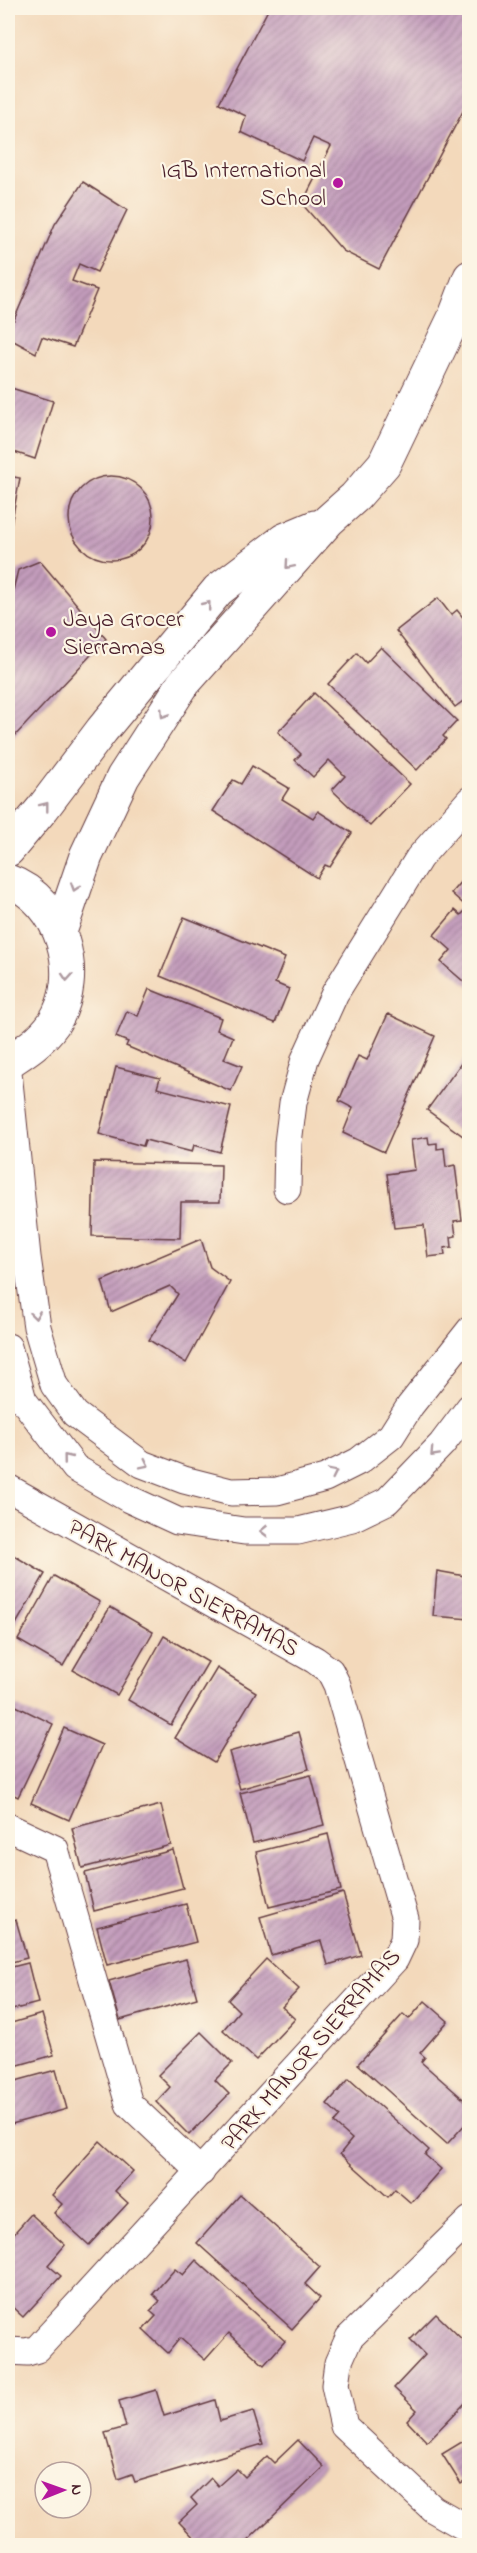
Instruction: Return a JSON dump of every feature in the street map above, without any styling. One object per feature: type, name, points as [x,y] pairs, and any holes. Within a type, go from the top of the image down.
[{"type":"street","points":[[60,932],[86,856],[123,777],[183,684],[327,521],[355,497],[384,465],[455,315],[470,277]]},
{"type":"street","points":[[8,850],[44,808],[102,730],[218,591],[284,540],[327,521]]},
{"type":"street","points":[[288,1189],[288,1143],[293,1103],[305,1059],[335,993],[419,858],[470,800]]},
{"type":"street","points":[[8,881],[18,885],[43,905],[60,932],[68,962],[65,994],[53,1023],[33,1046],[8,1062]]},
{"type":"street","points":[[8,1072],[27,1257],[37,1327],[54,1385],[75,1414],[142,1464],[184,1480],[231,1492],[277,1491],[325,1478],[359,1461],[391,1436],[410,1406],[470,1330]]},
{"type":"street","points":[[8,1347],[24,1400],[75,1468],[129,1500],[177,1521],[244,1531],[298,1531],[352,1518],[387,1501],[442,1444],[470,1407]]},
{"type":"street","name":"PARK MANOR SIERRAMAS","points":[[8,1488],[315,1660],[330,1671],[337,1685],[405,1919],[404,1940],[395,1959],[201,2172],[36,2349],[27,2352],[8,2351]]},
{"type":"street","points":[[8,1827],[55,1849],[129,2104],[201,2172]]},
{"type":"street","points":[[470,2220],[349,2338],[338,2363],[335,2385],[344,2426],[433,2509],[470,2530]]},
{"type":"building","points":[[269,8],[470,8],[470,98],[379,269],[343,251],[302,204],[331,146],[313,138],[302,161],[241,132],[246,116],[219,103]]},
{"type":"building","points":[[83,182],[127,210],[97,272],[79,264],[72,281],[97,290],[73,347],[42,337],[36,353],[8,338],[8,317],[14,320],[55,224]]},
{"type":"building","points":[[8,387],[53,401],[35,459],[8,450]]},
{"type":"building","points":[[8,476],[20,478],[9,535],[8,535]]},
{"type":"building","points":[[111,476],[127,479],[141,488],[150,502],[153,518],[150,534],[141,548],[127,557],[111,560],[95,557],[81,548],[72,534],[69,518],[72,502],[81,488],[95,479]]},
{"type":"building","points":[[40,561],[106,639],[11,740],[8,739],[8,610],[18,570]]},
{"type":"building","points":[[438,598],[451,615],[457,610],[470,626],[470,702],[466,699],[455,707],[396,631]]},
{"type":"building","points":[[381,647],[457,721],[443,736],[446,739],[417,770],[328,684],[357,653],[366,663]]},
{"type":"building","points":[[314,693],[410,784],[370,826],[332,790],[345,776],[329,760],[313,777],[295,760],[301,754],[278,732]]},
{"type":"building","points":[[252,766],[289,788],[282,799],[313,818],[318,811],[352,833],[330,867],[325,865],[317,878],[213,811],[233,780],[241,784]]},
{"type":"building","points":[[468,873],[470,874],[470,987],[441,962],[451,950],[434,935],[455,910],[461,915],[468,908],[451,893]]},
{"type":"building","points":[[184,917],[285,958],[275,983],[289,989],[275,1023],[160,976]]},
{"type":"building","points":[[149,989],[221,1018],[217,1030],[233,1037],[224,1059],[242,1066],[231,1091],[126,1046],[128,1042],[116,1037],[127,1011],[138,1016]]},
{"type":"building","points":[[388,1014],[435,1036],[384,1152],[343,1133],[353,1108],[339,1101],[358,1056],[367,1060]]},
{"type":"building","points":[[470,1051],[470,1141],[427,1110]]},
{"type":"building","points":[[116,1067],[160,1078],[157,1088],[231,1107],[220,1152],[194,1145],[192,1152],[145,1140],[143,1146],[99,1134]]},
{"type":"building","points":[[428,1137],[429,1144],[437,1143],[437,1149],[444,1148],[446,1167],[455,1165],[462,1220],[454,1221],[456,1236],[451,1237],[452,1247],[444,1248],[445,1255],[428,1257],[424,1225],[394,1228],[387,1174],[415,1170],[411,1140]]},
{"type":"building","points":[[94,1162],[221,1165],[220,1202],[181,1202],[180,1238],[92,1236]]},
{"type":"building","points":[[201,1239],[210,1267],[230,1282],[186,1363],[149,1340],[178,1294],[170,1286],[111,1312],[102,1281]]},
{"type":"building","points":[[8,1552],[45,1574],[8,1638]]},
{"type":"building","points":[[437,1571],[470,1577],[470,1619],[433,1616]]},
{"type":"building","points":[[54,1576],[100,1602],[63,1666],[18,1640]]},
{"type":"building","points":[[110,1607],[153,1632],[117,1695],[73,1670]]},
{"type":"building","points":[[164,1636],[208,1662],[171,1725],[128,1700]]},
{"type":"building","points":[[217,1668],[256,1692],[214,1762],[175,1738]]},
{"type":"building","points":[[14,1705],[53,1724],[18,1797],[8,1792],[8,1718]]},
{"type":"building","points":[[64,1728],[102,1745],[69,1820],[31,1803]]},
{"type":"building","points":[[299,1732],[309,1769],[240,1789],[229,1752]]},
{"type":"building","points":[[311,1775],[324,1825],[253,1843],[240,1793]]},
{"type":"building","points":[[161,1805],[171,1845],[82,1868],[72,1828]]},
{"type":"building","points":[[328,1834],[341,1890],[269,1907],[256,1852]]},
{"type":"building","points":[[173,1850],[183,1888],[94,1911],[85,1873]]},
{"type":"building","points":[[343,1893],[361,1955],[328,1965],[321,1941],[271,1955],[260,1917]]},
{"type":"building","points":[[186,1904],[196,1942],[107,1965],[97,1927]]},
{"type":"building","points":[[16,1920],[27,1958],[8,1963],[8,1922]]},
{"type":"building","points":[[186,1959],[197,1998],[120,2020],[109,1981]]},
{"type":"building","points":[[266,1959],[299,1989],[282,2007],[295,2019],[256,2060],[223,2030],[239,2011],[228,2000]]},
{"type":"building","points":[[28,1963],[38,2003],[8,2011],[8,1968]]},
{"type":"building","points":[[425,2001],[448,2021],[420,2053],[425,2057],[421,2062],[470,2105],[470,2119],[447,2144],[358,2064],[403,2014],[409,2019]]},
{"type":"building","points":[[42,2014],[54,2055],[8,2068],[8,2024]]},
{"type":"building","points":[[201,2032],[232,2063],[215,2080],[229,2094],[189,2135],[156,2102],[170,2087],[158,2075]]},
{"type":"building","points":[[56,2070],[67,2109],[8,2125],[8,2083]]},
{"type":"building","points":[[349,2079],[429,2150],[425,2155],[441,2169],[411,2203],[395,2189],[388,2197],[340,2154],[352,2139],[334,2123],[340,2116],[327,2104]]},
{"type":"building","points":[[100,2141],[133,2171],[115,2191],[128,2203],[89,2245],[54,2213],[62,2204],[52,2195]]},
{"type":"building","points":[[240,2195],[320,2267],[305,2284],[320,2298],[292,2329],[197,2243]]},
{"type":"building","points":[[31,2214],[65,2245],[48,2265],[61,2276],[23,2317],[8,2303],[8,2240]]},
{"type":"building","points":[[196,2260],[285,2341],[264,2365],[229,2333],[205,2360],[180,2338],[168,2353],[143,2330],[156,2316],[150,2311],[160,2301],[153,2294],[175,2269],[183,2275]]},
{"type":"building","points":[[436,2314],[470,2347],[470,2398],[427,2442],[407,2421],[417,2410],[394,2388],[425,2355],[410,2340]]},
{"type":"building","points":[[156,2390],[164,2416],[215,2400],[220,2421],[253,2411],[263,2444],[135,2482],[132,2474],[118,2479],[105,2433],[126,2427],[119,2401]]},
{"type":"building","points":[[470,2437],[470,2478],[461,2484],[442,2454]]},
{"type":"building","points":[[298,2440],[324,2467],[242,2546],[202,2546],[179,2522],[197,2505],[191,2498],[211,2478],[218,2486],[237,2469],[245,2477],[267,2456],[274,2463]]},
{"type":"place","name":"IGB International School","points":[[338,183]]},
{"type":"place","name":"Jaya Grocer Sierramas","points":[[51,632]]}]
